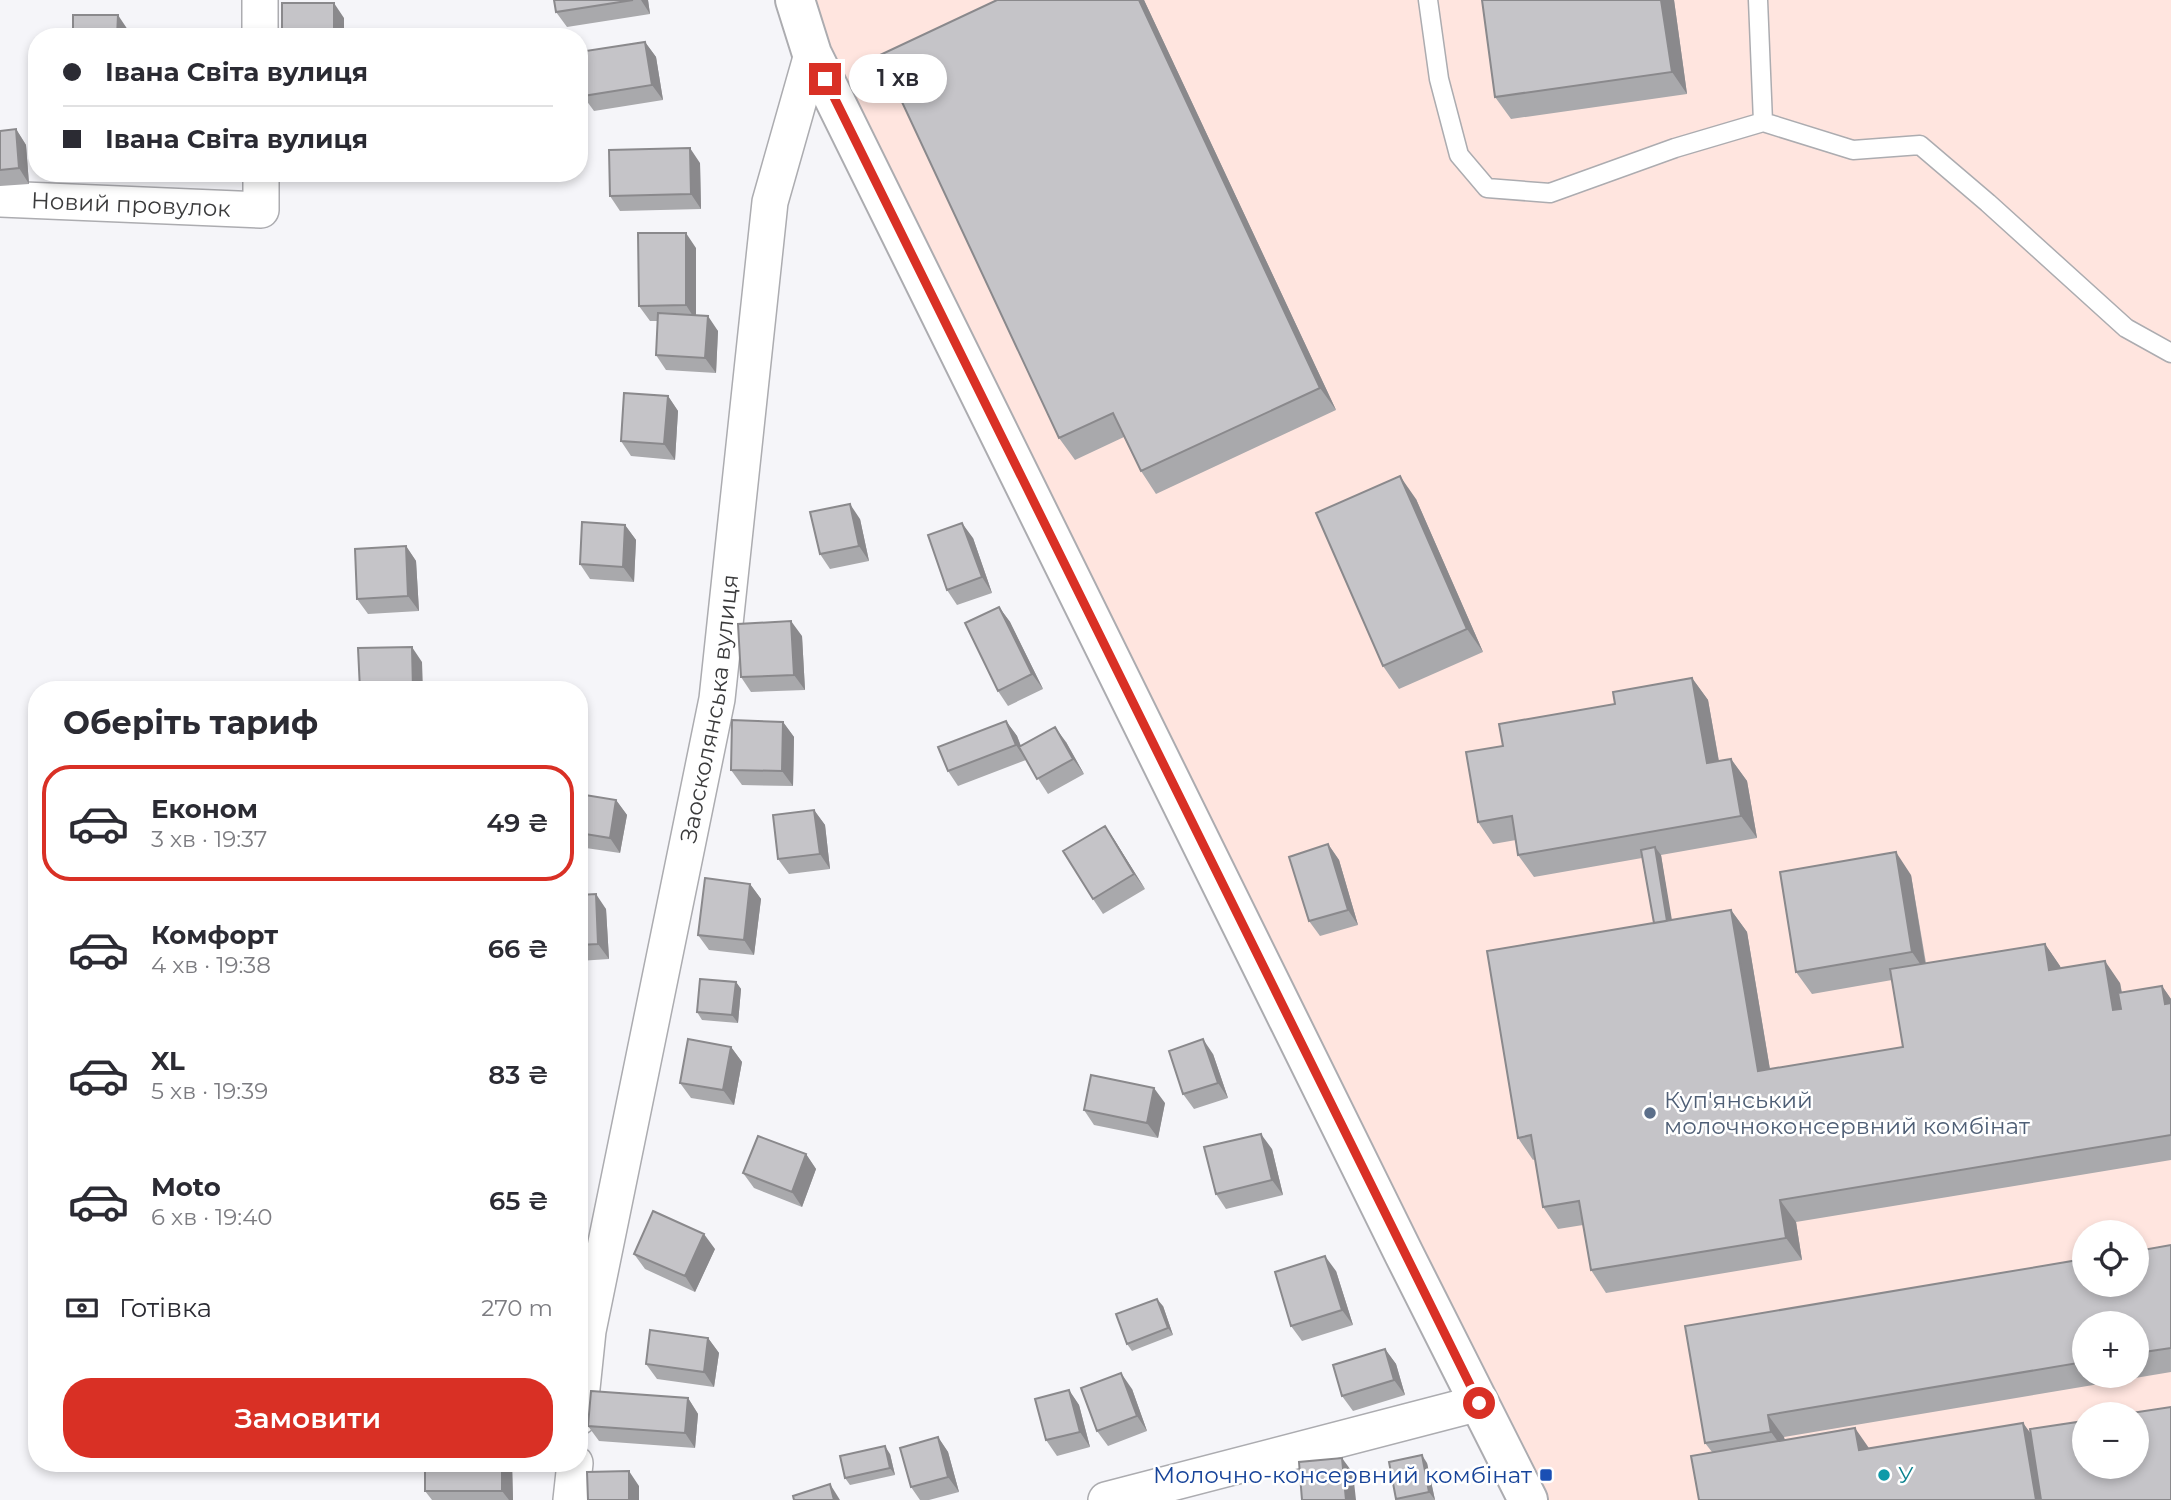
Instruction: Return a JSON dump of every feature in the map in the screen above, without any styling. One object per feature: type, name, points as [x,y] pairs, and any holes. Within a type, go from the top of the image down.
[{"type":"street","points":[[260,0],[260,28]]},
{"type":"street","points":[[795,0],[812,54],[1528,1500]]},
{"type":"street","name":"Заосколянська вулиця","points":[[588,1331],[717,699],[770,202],[812,54]]},
{"type":"street","name":"Новий провулок","points":[[0,199],[261,211],[261,182]]},
{"type":"street","points":[[1105,1500],[1479,1403]]},
{"type":"street","points":[[571,1500],[574,1472]]},
{"type":"lane","points":[[1428,0],[1439,79],[1459,155],[1487,188],[1550,193],[1675,148],[1763,122],[1853,150],[1920,145],[1988,202],[2126,328],[2171,354]]},
{"type":"lane","points":[[1758,0],[1763,122]]},
{"type":"shaded area","name":"Куп'янський молочноконсервний комбінат","points":[[809,0],[2171,0],[2171,1500],[1547,1500],[1355,1115],[812,54]]},
{"type":"building","points":[[554,0],[633,0],[556,12]]},
{"type":"building","points":[[997,0],[1139,0],[1320,388],[1141,471],[1113,413],[1059,438],[880,55]]},
{"type":"building","points":[[1482,0],[1661,0],[1672,72],[1495,97]]},
{"type":"building","points":[[282,3],[334,3],[334,28],[282,28]]},
{"type":"building","points":[[73,15],[118,15],[117,28],[73,28]]},
{"type":"building","points":[[645,42],[652,85],[588,95],[588,51]]},
{"type":"building","points":[[16,129],[19,168],[0,170],[0,131]]},
{"type":"building","points":[[690,148],[691,194],[610,196],[609,150]]},
{"type":"building","points":[[638,233],[686,233],[686,305],[639,306]]},
{"type":"building","points":[[658,313],[708,316],[705,358],[656,355]]},
{"type":"building","points":[[624,393],[668,396],[664,444],[621,441]]},
{"type":"building","points":[[1400,476],[1467,629],[1383,666],[1316,513]]},
{"type":"building","points":[[850,504],[859,546],[820,554],[810,512]]},
{"type":"building","points":[[582,522],[625,525],[623,567],[580,564]]},
{"type":"building","points":[[962,523],[982,577],[947,590],[928,535]]},
{"type":"building","points":[[406,546],[408,596],[357,599],[355,549]]},
{"type":"building","points":[[999,607],[1032,674],[998,691],[965,623]]},
{"type":"building","points":[[791,621],[794,675],[741,677],[738,624]]},
{"type":"building","points":[[412,647],[413,681],[360,681],[358,648]]},
{"type":"building","points":[[1692,678],[1707,763],[1731,759],[1741,816],[1518,855],[1512,816],[1478,822],[1466,752],[1503,746],[1499,724],[1615,704],[1613,692]]},
{"type":"building","points":[[732,720],[783,722],[782,771],[731,770]]},
{"type":"building","points":[[1006,721],[1016,745],[948,771],[938,747]]},
{"type":"building","points":[[1055,727],[1073,759],[1037,779],[1019,747]]},
{"type":"building","points":[[588,795],[616,800],[610,838],[588,834]]},
{"type":"building","points":[[814,810],[820,854],[778,859],[773,815]]},
{"type":"building","points":[[1105,826],[1134,874],[1093,899],[1063,851]]},
{"type":"building","points":[[1328,844],[1348,910],[1309,921],[1289,857]]},
{"type":"building","points":[[1655,847],[1667,921],[1654,923],[1641,850]]},
{"type":"building","points":[[1896,852],[1912,952],[1796,972],[1780,872]]},
{"type":"building","points":[[705,878],[750,884],[744,940],[698,935]]},
{"type":"building","points":[[588,894],[596,894],[598,944],[588,945]]},
{"type":"building","points":[[1731,910],[1758,1071],[1903,1047],[1890,969],[2045,944],[2049,970],[2105,961],[2113,1010],[2121,1009],[2118,993],[2162,986],[2165,1004],[2171,1003],[2171,1135],[1780,1200],[1786,1238],[1591,1270],[1579,1201],[1543,1207],[1531,1135],[1518,1138],[1487,951]]},
{"type":"building","points":[[700,979],[736,982],[732,1015],[697,1012]]},
{"type":"building","points":[[688,1039],[731,1047],[723,1090],[680,1083]]},
{"type":"building","points":[[1203,1039],[1218,1083],[1183,1094],[1169,1051]]},
{"type":"building","points":[[1091,1075],[1154,1088],[1147,1123],[1084,1110]]},
{"type":"building","points":[[1261,1134],[1272,1180],[1216,1194],[1204,1147]]},
{"type":"building","points":[[758,1136],[806,1154],[792,1192],[743,1173]]},
{"type":"building","points":[[653,1211],[704,1234],[685,1276],[634,1254]]},
{"type":"building","points":[[2171,1245],[2171,1348],[2149,1351],[2149,1311],[2072,1311],[2072,1364],[1768,1415],[1771,1432],[1705,1443],[1685,1326],[2072,1261],[2072,1297],[2149,1297],[2149,1249]]},
{"type":"building","points":[[1325,1256],[1342,1310],[1291,1326],[1275,1272]]},
{"type":"building","points":[[1157,1299],[1168,1328],[1127,1344],[1116,1314]]},
{"type":"building","points":[[650,1330],[708,1338],[704,1372],[646,1364]]},
{"type":"building","points":[[1385,1349],[1394,1380],[1342,1396],[1333,1365]]},
{"type":"building","points":[[1121,1373],[1137,1416],[1097,1431],[1081,1388]]},
{"type":"building","points":[[1069,1390],[1080,1432],[1046,1440],[1035,1399]]},
{"type":"building","points":[[591,1391],[688,1398],[685,1433],[588,1426]]},
{"type":"building","points":[[2171,1407],[2171,1500],[2041,1500],[2030,1429],[2072,1423],[2072,1479],[2149,1479],[2149,1410]]},
{"type":"building","name":"У","points":[[2023,1423],[2036,1500],[1699,1500],[1691,1456],[1855,1428],[1859,1450]]},
{"type":"building","points":[[938,1437],[948,1477],[911,1487],[900,1448]]},
{"type":"building","points":[[885,1446],[890,1468],[845,1478],[840,1456]]},
{"type":"building","points":[[1422,1455],[1429,1492],[1396,1499],[1389,1462]]},
{"type":"building","points":[[1342,1458],[1346,1500],[1302,1500],[1299,1462]]},
{"type":"building","points":[[629,1471],[629,1500],[588,1500],[588,1472]]},
{"type":"building","points":[[425,1472],[502,1472],[502,1491],[425,1491]]},
{"type":"building","points":[[830,1484],[834,1500],[794,1500],[793,1496]]},
{"type":"place","name":"Куп'янський молочноконсервний комбінат","points":[[1650,1113]]},
{"type":"place","name":"Молочно-консервний комбінат","points":[[1546,1475]]},
{"type":"place","name":"У","points":[[1884,1475]]},
{"type":"route","points":[[825,79],[1479,1403]]}]
